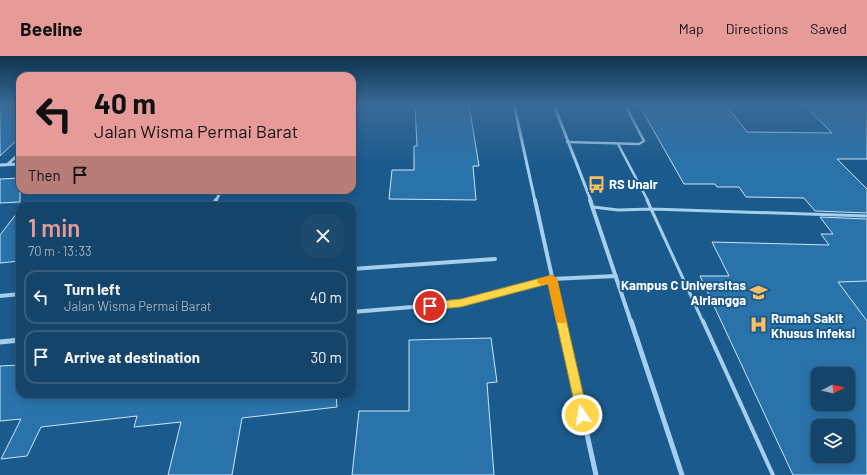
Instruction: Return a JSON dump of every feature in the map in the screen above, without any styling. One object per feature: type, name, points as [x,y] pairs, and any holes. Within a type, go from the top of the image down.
[{"type":"street","points":[[518,125],[596,475]]},
{"type":"street","points":[[561,125],[616,276],[682,475]]},
{"type":"street","points":[[8,165],[16,157]]},
{"type":"street","points":[[0,165],[16,164]]},
{"type":"street","points":[[356,269],[495,259]]},
{"type":"street","points":[[356,312],[461,303],[552,279],[616,276]]},
{"type":"street","points":[[0,296],[16,294]]},
{"type":"street","points":[[0,342],[16,340]]},
{"type":"lane","points":[[567,142],[639,144],[644,141],[635,125]]},
{"type":"lane","points":[[618,144],[652,209],[773,475]]},
{"type":"lane","points":[[592,207],[618,210],[652,209],[867,216]]},
{"type":"shaded area","points":[[867,281],[867,321],[838,282]]},
{"type":"building","points":[[0,125],[16,125],[16,141],[0,156]]},
{"type":"building","points":[[416,125],[472,125],[479,166],[473,166],[476,200],[389,199],[392,170],[414,170],[414,146],[417,146]]},
{"type":"building","points":[[650,125],[741,125],[747,132],[832,133],[824,125],[867,125],[867,159],[837,159],[867,189],[867,213],[815,211],[804,198],[746,197],[739,187],[717,187],[715,184],[684,184]]},
{"type":"building","points":[[16,178],[16,194],[20,194],[20,202],[0,203],[0,179]]},
{"type":"building","points":[[16,214],[16,261],[0,263],[0,235]]},
{"type":"building","points":[[820,217],[867,219],[867,281],[838,282],[867,321],[867,475],[793,475],[700,276],[729,276],[712,242],[829,245],[821,234],[833,234]]},
{"type":"building","points":[[491,338],[497,382],[487,383],[494,475],[352,475],[359,411],[409,411],[409,340]]},
{"type":"building","points":[[16,365],[16,398],[336,398],[337,407],[242,418],[232,475],[168,475],[181,422],[134,427],[137,416],[41,427],[27,456],[1,459],[21,419],[0,421],[0,366]]},
{"type":"slow traffic","points":[[541,282],[552,279],[561,320]]},
{"type":"place","name":"RS Unair","points":[[596,184]]},
{"type":"place","name":"Kampus C Universitas Airlangga","points":[[759,292]]},
{"type":"place","name":"Rumah Sakit Khusus Infeksi","points":[[758,325]]},
{"type":"route","points":[[430,306],[461,303],[552,279],[582,415]]}]
